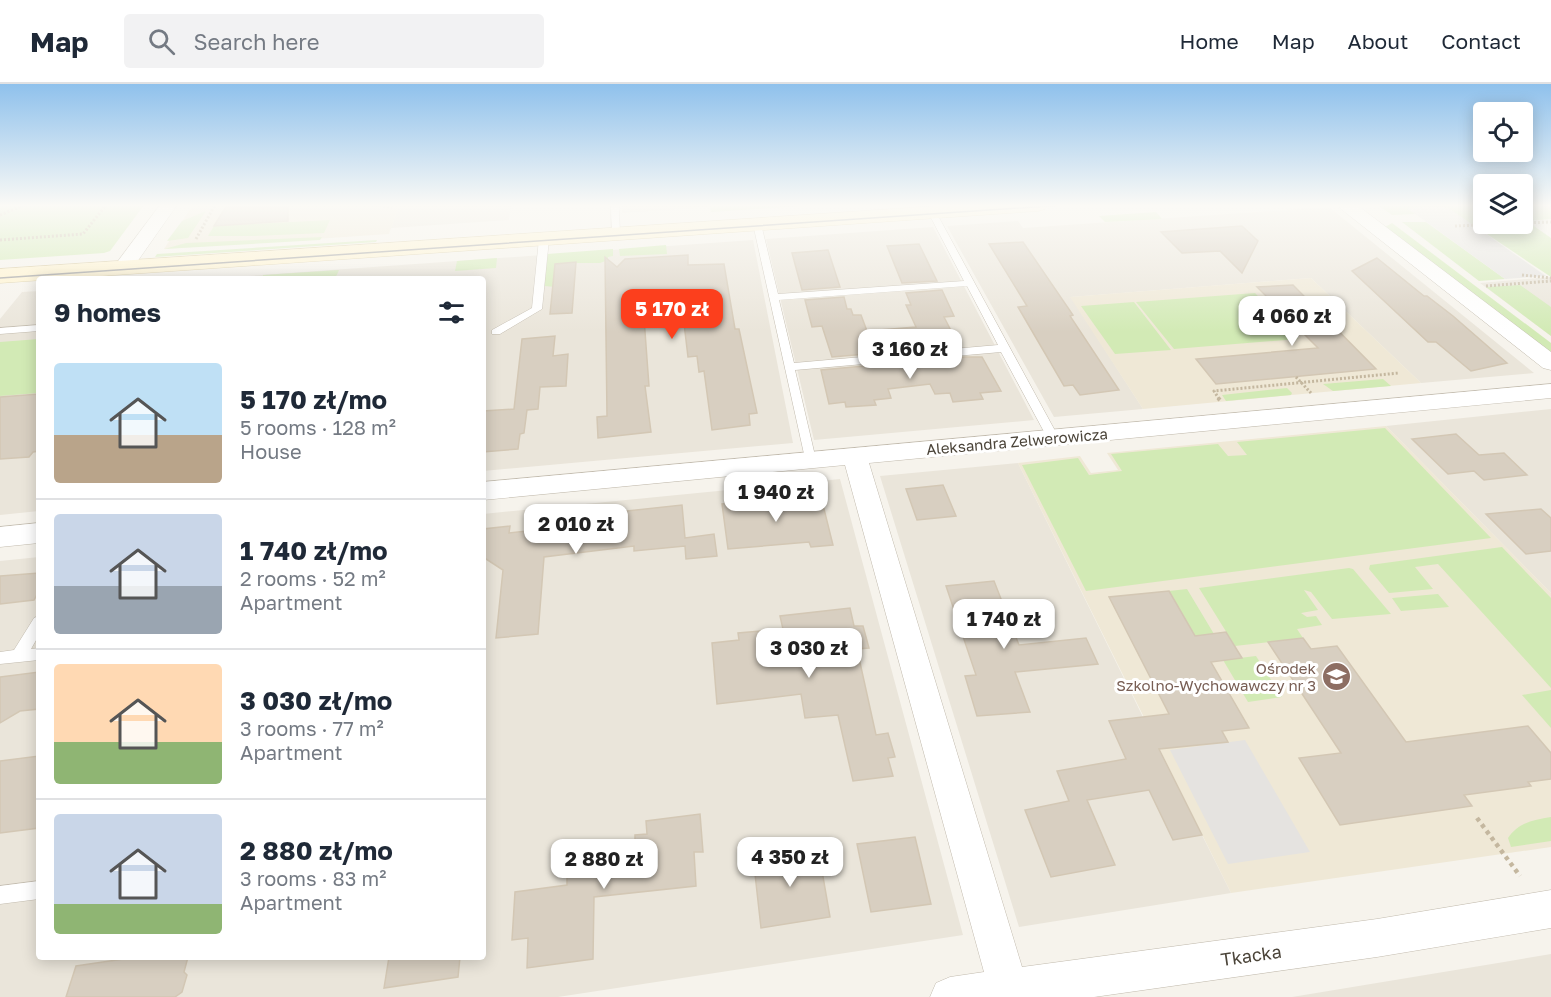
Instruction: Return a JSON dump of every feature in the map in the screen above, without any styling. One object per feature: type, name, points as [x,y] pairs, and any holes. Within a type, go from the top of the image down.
[{"type":"street","points":[[108,272],[130,248]]},
{"type":"street","points":[[0,276],[108,272],[430,248]]},
{"type":"street","points":[[1403,248],[1551,363]]},
{"type":"street","name":"Aleksandra Zelwerowicza","points":[[486,491],[1551,391]]},
{"type":"street","points":[[855,456],[1008,988]]},
{"type":"street","points":[[0,537],[36,533]]},
{"type":"street","name":"Tkacka","points":[[950,997],[1377,939],[1551,909]]},
{"type":"lane","points":[[496,332],[537,309],[543,248]]},
{"type":"lane","points":[[762,248],[810,460]]},
{"type":"lane","points":[[951,248],[1053,438]]},
{"type":"lane","points":[[774,297],[970,283]]},
{"type":"lane","points":[[0,331],[36,328]]},
{"type":"lane","points":[[789,367],[1005,348]]},
{"type":"lane","points":[[20,656],[36,627]]},
{"type":"lane","points":[[0,658],[36,654]]},
{"type":"lane","points":[[0,895],[36,890]]},
{"type":"path","points":[[1522,275],[1551,279]]},
{"type":"path","points":[[1479,286],[1551,279]]},
{"type":"path","points":[[1224,405],[1214,391],[1400,373]]},
{"type":"path","points":[[1296,377],[1315,398]]},
{"type":"path","points":[[1478,818],[1520,876]]},
{"type":"shaded area","points":[[646,248],[754,248],[793,443],[486,471],[486,276],[248,276]]},
{"type":"shaded area","points":[[768,248],[944,248],[1034,420],[814,440]]},
{"type":"shaded area","points":[[959,248],[1379,248],[1534,373],[1421,383],[1311,278],[1071,297],[1143,409],[1054,417]]},
{"type":"shaded area","points":[[1462,248],[1505,248],[1546,276],[1505,279]]},
{"type":"shaded area","points":[[1551,277],[1551,336],[1480,283]]},
{"type":"shaded area","points":[[1311,278],[1421,383],[1143,409],[1070,297]]},
{"type":"shaded area","points":[[36,291],[36,511],[0,515],[0,319],[22,292]]},
{"type":"shaded area","points":[[1551,409],[1551,593],[1386,426]]},
{"type":"shaded area","name":"Ośrodek Szkolno-Wychowawczy nr 3","points":[[1386,426],[1551,593],[1551,847],[1231,893],[1018,463],[1080,456],[1091,473],[1118,470],[1107,453]]},
{"type":"shaded area","points":[[1018,463],[1231,893],[1019,927],[880,476]]},
{"type":"shaded area","points":[[840,479],[963,935],[558,997],[0,997],[0,561],[36,557],[36,960],[486,960],[486,514]]},
{"type":"shaded area","points":[[1245,740],[1310,852],[1228,864],[1170,750]]},
{"type":"shaded area","points":[[1551,954],[1551,997],[1292,997],[1504,962]]},
{"type":"green space","points":[[0,248],[113,248],[104,253],[0,260]]},
{"type":"green space","points":[[257,248],[293,248],[155,257],[157,254]]},
{"type":"green space","points":[[666,248],[667,254],[620,256],[619,249]]},
{"type":"green space","points":[[1412,248],[1425,248],[1551,343],[1551,354]]},
{"type":"green space","points":[[1435,248],[1461,248],[1505,279],[1479,281]]},
{"type":"green space","points":[[1507,248],[1551,248],[1551,277]]},
{"type":"green space","points":[[613,249],[613,256],[600,263],[570,263],[569,288],[544,286],[547,254]]},
{"type":"green space","points":[[497,258],[496,268],[455,271],[457,261]]},
{"type":"green space","points":[[339,270],[336,276],[263,275]]},
{"type":"green space","points":[[1520,285],[1551,307],[1551,336],[1486,287]]},
{"type":"green space","points":[[1255,293],[1298,339],[1174,349],[1136,302]]},
{"type":"green space","points":[[1134,302],[1171,350],[1115,354],[1081,306]]},
{"type":"green space","points":[[36,339],[36,393],[0,396],[0,342]]},
{"type":"green space","points":[[1383,379],[1391,386],[1333,391],[1323,384]]},
{"type":"green space","points":[[1287,388],[1292,393],[1291,395],[1226,401],[1222,395]]},
{"type":"green space","points":[[1385,428],[1491,538],[1086,591],[1022,465],[1078,458],[1089,475],[1122,471],[1111,454],[1218,444],[1228,456],[1247,455],[1237,442]]},
{"type":"green space","points":[[1502,547],[1551,598],[1551,688],[1438,564],[1415,567],[1433,589],[1389,593],[1369,569],[1370,565]]},
{"type":"green space","points":[[1353,569],[1391,614],[1332,619],[1311,592],[1304,590],[1318,610],[1301,613],[1307,617],[1316,616],[1322,625],[1297,629],[1303,638],[1235,646],[1199,588]]},
{"type":"green space","points":[[1187,589],[1214,634],[1195,636],[1169,591]]},
{"type":"green space","points":[[1438,594],[1449,607],[1401,611],[1392,598]]},
{"type":"green space","points":[[1256,656],[1282,697],[1248,702],[1223,660]]},
{"type":"green space","points":[[1551,690],[1551,728],[1522,695]]},
{"type":"green space","points":[[1551,817],[1551,841],[1511,847],[1508,838],[1517,828],[1532,821]]},
{"type":"building","points":[[888,248],[921,248],[937,281],[902,283]]},
{"type":"building","points":[[991,248],[1027,248],[1073,315],[1070,316],[1119,390],[1080,395],[1073,385],[1064,386],[1018,307],[1027,306]]},
{"type":"building","points":[[1177,248],[1255,248],[1242,273],[1220,251],[1182,253]]},
{"type":"building","points":[[828,250],[840,287],[802,290],[792,253]]},
{"type":"building","points":[[688,255],[688,265],[724,264],[735,329],[739,329],[757,413],[749,414],[750,425],[712,430],[704,371],[699,372],[697,356],[688,357],[683,315],[644,318],[649,386],[645,386],[651,432],[598,438],[597,417],[607,416],[605,257],[617,267],[625,259]]},
{"type":"building","points":[[1377,258],[1453,316],[1507,363],[1471,371],[1436,342],[1428,342],[1352,271]]},
{"type":"building","points":[[576,262],[572,313],[550,314],[555,264]]},
{"type":"building","points":[[1293,285],[1376,369],[1216,384],[1196,359],[1318,348],[1257,287]]},
{"type":"building","points":[[942,290],[954,316],[944,317],[959,346],[832,357],[822,326],[812,327],[805,300],[844,297],[847,309],[851,309],[853,315],[861,315],[867,331],[916,327],[906,305],[911,305],[906,293]]},
{"type":"building","points":[[555,336],[553,356],[568,354],[566,386],[540,387],[538,409],[527,410],[524,433],[520,434],[518,449],[486,452],[486,411],[514,409],[522,339]]},
{"type":"building","points":[[982,357],[1001,391],[980,393],[983,399],[953,402],[950,393],[935,394],[930,384],[888,389],[891,398],[874,400],[876,405],[846,407],[845,402],[829,404],[821,370]]},
{"type":"building","points":[[36,394],[36,452],[29,457],[0,459],[0,397]]},
{"type":"building","points":[[1456,434],[1479,455],[1504,453],[1527,475],[1484,480],[1474,471],[1448,474],[1412,439]]},
{"type":"building","points":[[943,485],[956,516],[917,520],[906,489]]},
{"type":"building","points":[[804,496],[805,503],[822,501],[833,545],[811,547],[809,542],[728,549],[722,504]]},
{"type":"building","points":[[682,505],[685,538],[714,534],[717,556],[686,559],[685,546],[634,551],[634,546],[544,557],[538,634],[496,638],[503,570],[486,559],[486,529],[510,526],[509,533],[581,525],[581,516]]},
{"type":"building","points":[[1541,509],[1551,518],[1551,551],[1526,554],[1486,514]]},
{"type":"building","points":[[36,573],[34,600],[0,604],[0,576]]},
{"type":"building","points":[[994,581],[1019,645],[1086,638],[1098,664],[1015,672],[1030,712],[977,716],[965,676],[976,675],[946,586]]},
{"type":"building","points":[[1169,591],[1195,636],[1226,632],[1242,658],[1211,662],[1249,728],[1222,731],[1228,742],[1159,749],[1202,835],[1173,840],[1149,790],[1087,800],[1115,865],[1051,877],[1025,810],[1069,801],[1057,771],[1126,759],[1109,721],[1169,714],[1109,597]]},
{"type":"building","points":[[850,608],[854,626],[863,626],[869,648],[857,649],[876,735],[888,733],[895,757],[888,758],[893,776],[853,781],[838,715],[805,718],[801,694],[717,704],[712,643],[739,640],[738,633],[783,629],[780,616]]},
{"type":"building","points":[[1303,638],[1311,649],[1337,646],[1406,742],[1528,726],[1551,753],[1551,779],[1528,782],[1531,786],[1464,795],[1472,806],[1340,825],[1299,758],[1341,753],[1268,642]]},
{"type":"building","points":[[36,672],[36,709],[20,711],[0,723],[0,677]]},
{"type":"building","points":[[36,756],[36,828],[0,833],[0,761]]},
{"type":"building","points":[[700,814],[703,852],[694,852],[696,886],[594,897],[593,959],[527,968],[528,938],[512,940],[515,892],[567,885],[567,862],[635,854],[635,835],[647,834],[646,821]]},
{"type":"building","points":[[915,837],[931,904],[871,912],[857,844]]},
{"type":"building","points":[[818,848],[830,917],[761,928],[753,856]]},
{"type":"building","points":[[117,960],[187,960],[184,972],[187,975],[182,992],[175,997],[66,997],[76,966]]},
{"type":"building","points":[[389,960],[460,960],[458,977],[384,988]]},
{"type":"tram line","points":[[0,278],[442,248]]},
{"type":"place","name":"Ośrodek Szkolno-Wychowawczy nr 3","points":[[1337,677]]}]
